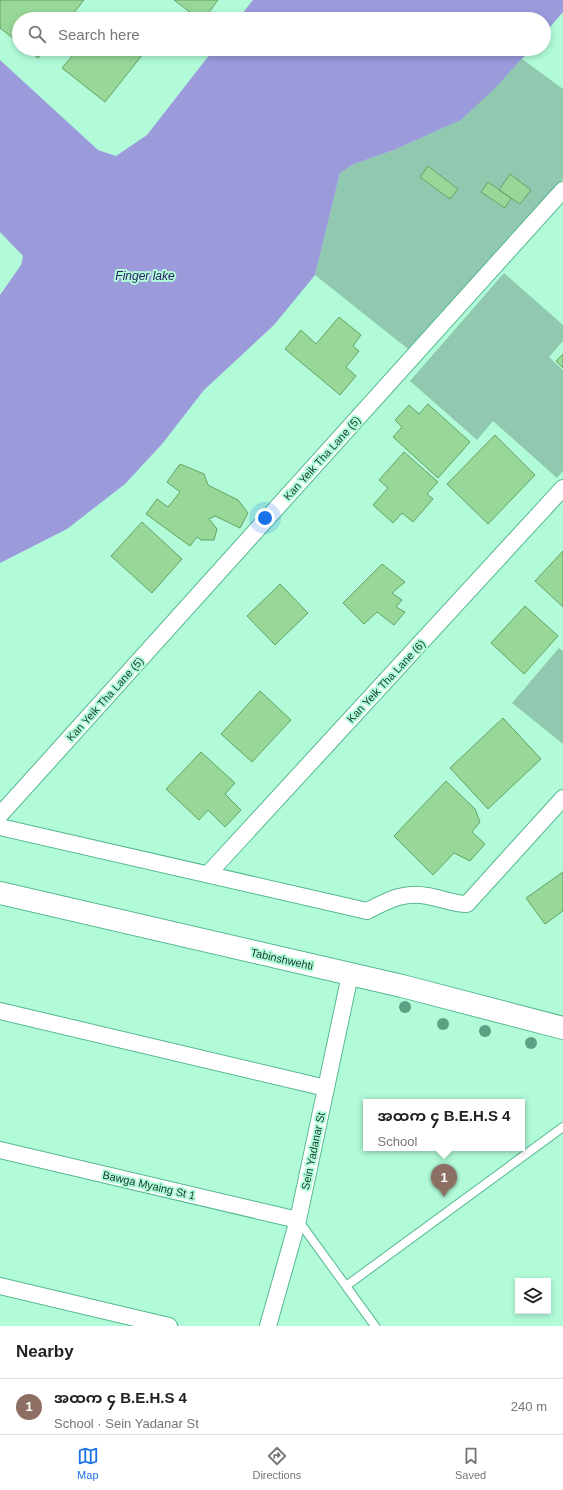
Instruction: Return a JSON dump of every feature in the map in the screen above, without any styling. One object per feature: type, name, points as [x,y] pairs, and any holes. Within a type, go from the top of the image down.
[{"type":"main road","name":"Tabinshwehti","points":[[0,893],[402,986],[563,1028]]},
{"type":"street","name":"Kan Yeik Tha Lane (5)","points":[[0,814],[563,190]]},
{"type":"street","name":"Kan Yeik Tha Lane (6)","points":[[208,874],[563,488]]},
{"type":"street","points":[[0,827],[367,910],[406,894],[426,895],[456,903],[467,904],[563,798]]},
{"type":"street","name":"Sein Yadanar St","points":[[268,1326],[298,1220],[350,975]]},
{"type":"street","points":[[0,1011],[326,1088]]},
{"type":"street","name":"Bawga Myaing St 1","points":[[0,1150],[298,1220]]},
{"type":"street","points":[[0,1286],[169,1326]]},
{"type":"lane","points":[[346,1286],[563,1127]]},
{"type":"lane","points":[[298,1220],[375,1326]]},
{"type":"green space","points":[[522,59],[563,89],[563,179],[408,349],[315,275],[340,173],[354,164],[394,150],[461,120]]},
{"type":"green space","points":[[504,273],[563,325],[563,341],[549,357],[563,370],[563,471],[557,478],[493,421],[477,440],[410,381]]},
{"type":"green space","points":[[559,648],[563,651],[563,744],[512,703]]},
{"type":"water","points":[[253,0],[563,0],[563,12],[551,26],[551,12],[244,12]]},
{"type":"water","name":"Finger lake","points":[[209,56],[525,56],[494,89],[461,120],[394,150],[354,164],[340,173],[315,275],[274,325],[204,390],[162,444],[125,484],[67,529],[0,563],[0,295],[21,265],[23,256],[0,232],[0,60],[98,150],[116,156],[147,135]]},
{"type":"building","points":[[0,0],[84,0],[75,12],[12,12],[12,37],[0,28]]},
{"type":"building","points":[[174,0],[218,0],[209,12],[190,12]]},
{"type":"building","points":[[72,56],[141,56],[105,102],[62,68]]},
{"type":"building","points":[[428,166],[458,189],[450,199],[420,177]]},
{"type":"building","points":[[510,174],[531,190],[520,204],[499,190]]},
{"type":"building","points":[[488,182],[511,198],[505,208],[481,192]]},
{"type":"building","points":[[339,317],[361,335],[353,346],[359,351],[346,367],[356,376],[340,395],[285,349],[301,330],[316,344]]},
{"type":"building","points":[[563,354],[563,368],[556,361]]},
{"type":"building","points":[[428,404],[470,442],[438,478],[393,437],[402,427],[395,420],[409,405],[419,414]]},
{"type":"building","points":[[495,435],[535,475],[488,524],[447,484]]},
{"type":"building","points":[[404,452],[438,482],[427,494],[433,499],[413,522],[402,513],[393,523],[373,505],[388,488],[379,480]]},
{"type":"building","points":[[180,464],[204,474],[208,485],[238,500],[248,513],[240,528],[215,516],[209,519],[217,529],[214,540],[201,540],[197,537],[190,546],[146,514],[157,499],[168,507],[180,492],[167,482]]},
{"type":"building","points":[[142,522],[182,559],[152,593],[111,556]]},
{"type":"building","points":[[563,551],[563,607],[535,581]]},
{"type":"building","points":[[382,564],[405,582],[392,593],[402,600],[396,607],[405,612],[394,625],[377,612],[364,624],[343,603]]},
{"type":"building","points":[[280,584],[308,613],[275,645],[247,616]]},
{"type":"building","points":[[525,606],[558,636],[524,674],[491,643]]},
{"type":"building","points":[[260,691],[291,720],[252,762],[221,734]]},
{"type":"building","points":[[503,718],[541,759],[488,809],[450,768]]},
{"type":"building","points":[[201,752],[235,783],[225,794],[241,810],[225,827],[208,810],[199,820],[166,789]]},
{"type":"building","points":[[446,781],[475,809],[480,822],[472,832],[485,844],[470,861],[454,853],[433,875],[394,836]]},
{"type":"building","points":[[563,872],[563,911],[545,924],[526,898]]},
{"type":"place","name":"အထက ၄ B.E.H.S 4","points":[[444,1197]]}]
